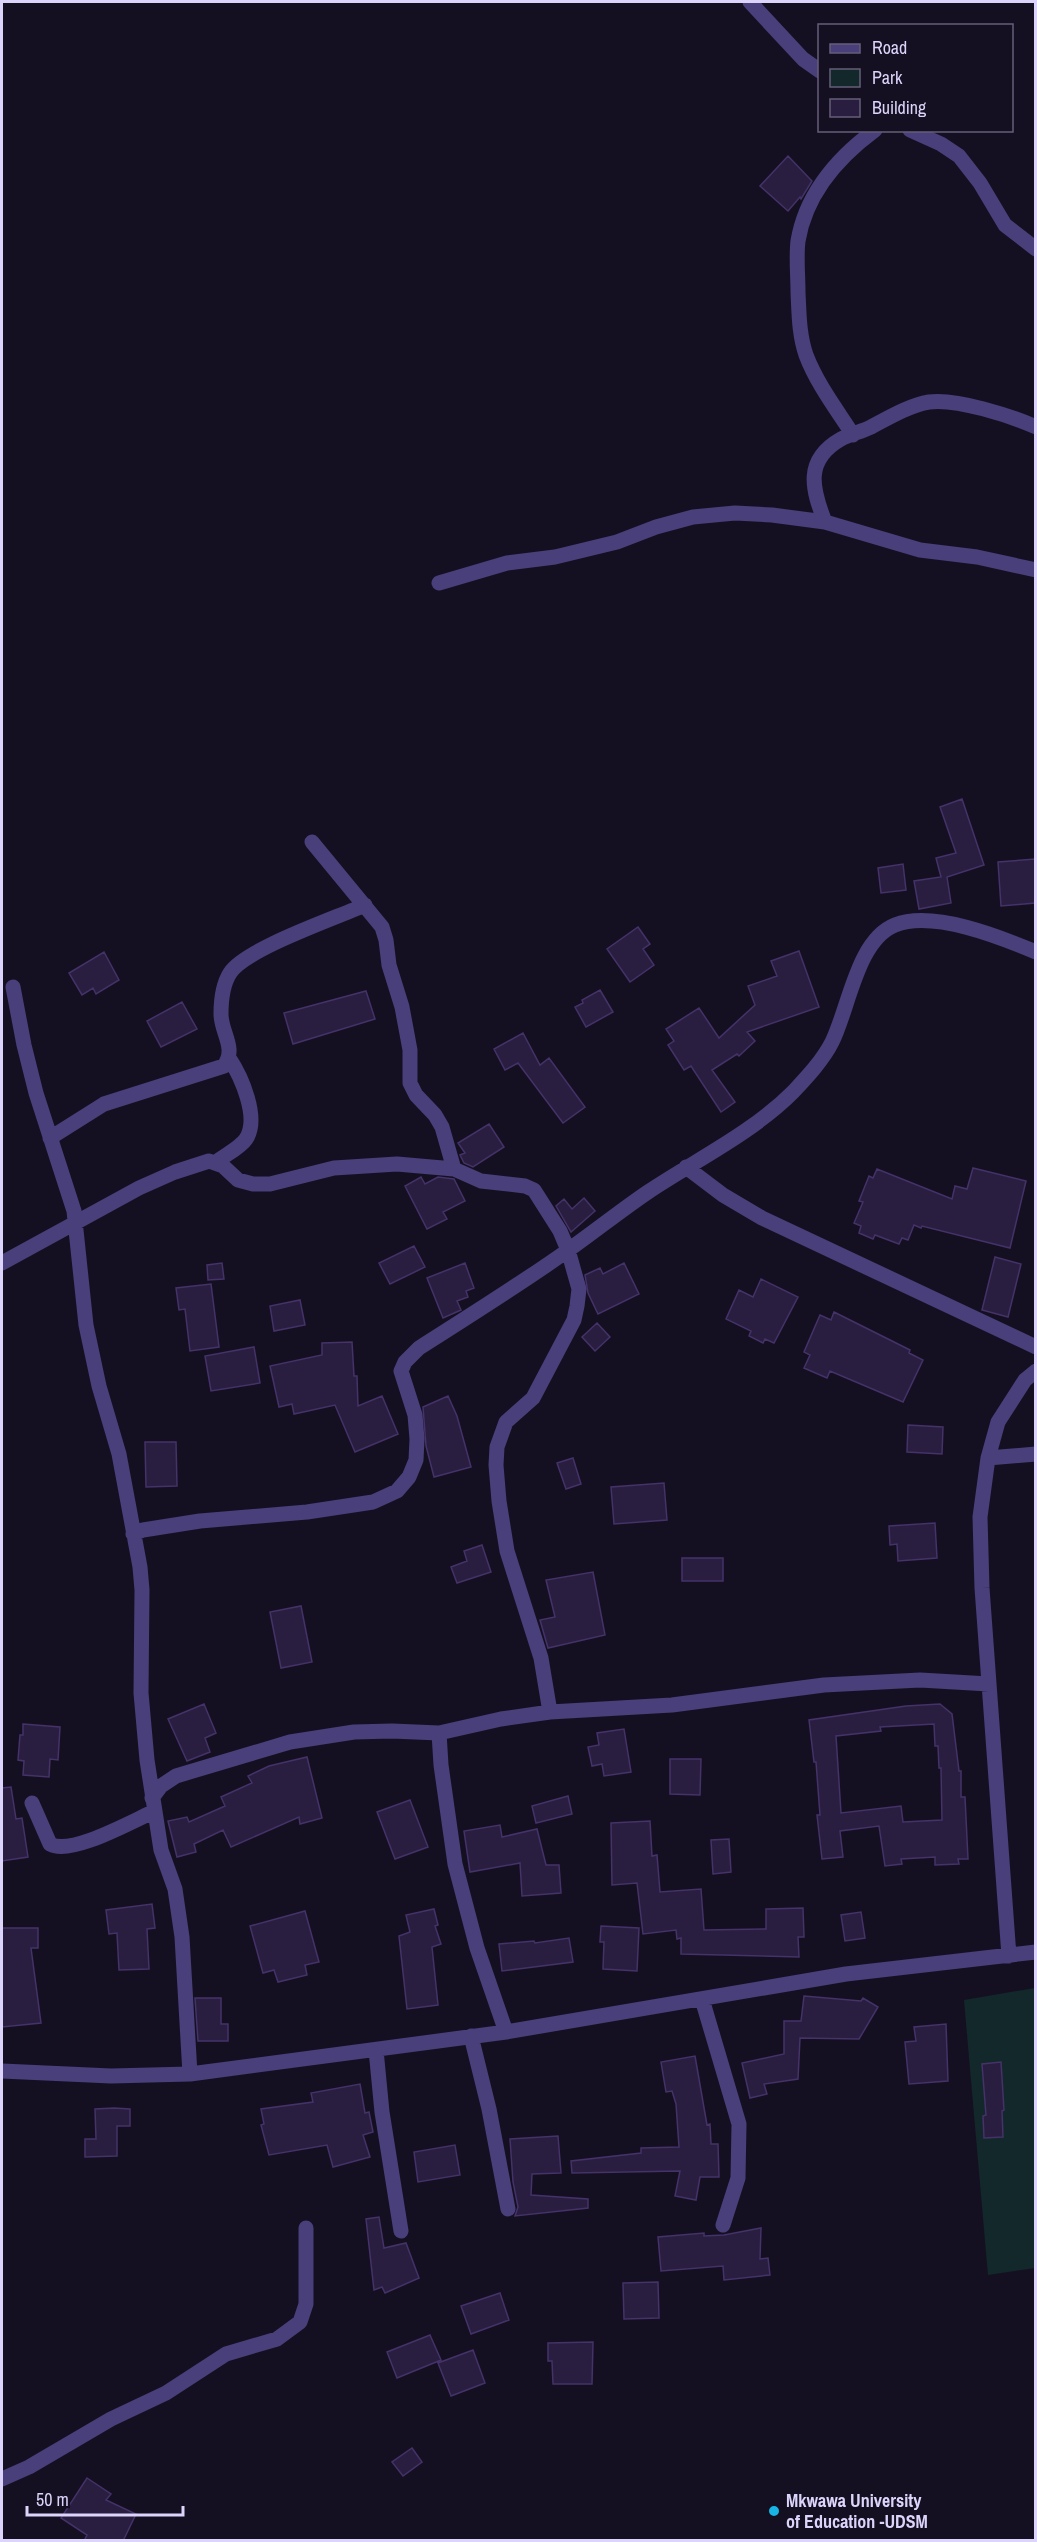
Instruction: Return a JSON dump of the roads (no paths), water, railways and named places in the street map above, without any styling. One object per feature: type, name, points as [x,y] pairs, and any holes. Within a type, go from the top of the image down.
[{"type":"street","points":[[750,2],[799,55],[818,69]]},
{"type":"street","points":[[853,435],[822,387],[807,356],[799,326],[798,242],[804,215],[830,169],[872,132]]},
{"type":"street","points":[[914,132],[959,156],[980,183],[1005,225],[1035,249]]},
{"type":"street","points":[[825,522],[813,486],[816,465],[825,450],[843,438],[930,402],[986,409],[1035,427]]},
{"type":"street","points":[[439,583],[507,563],[555,557],[617,542],[656,526],[693,517],[754,514],[825,522],[920,550],[977,557],[1035,570]]},
{"type":"street","points":[[312,842],[382,927],[410,1050],[412,1090],[435,1115],[442,1127],[454,1169]]},
{"type":"street","points":[[50,1138],[104,1104],[224,1066],[229,1058],[230,1047],[221,1016],[224,993],[231,972],[267,947],[365,905]]},
{"type":"street","points":[[133,1534],[200,1521],[307,1512],[373,1502],[398,1491],[409,1477],[416,1460],[415,1415],[401,1371],[405,1362],[419,1348],[568,1250],[686,1167],[765,1117],[820,1061],[842,1020],[863,960],[883,932],[896,925],[913,921],[943,922],[1035,952]]},
{"type":"street","points":[[13,987],[24,1045],[50,1138],[70,1196],[86,1325],[99,1386],[119,1454],[140,1566],[142,1590],[141,1693],[153,1805],[161,1850],[174,1889],[182,1936],[190,2074]]},
{"type":"street","points":[[2,1263],[139,1188],[200,1162],[216,1162],[246,1139],[251,1117],[244,1087],[229,1058]]},
{"type":"street","points":[[216,1162],[238,1180],[253,1184],[270,1184],[334,1168],[362,1165],[398,1164],[454,1169],[481,1181],[525,1186],[534,1190],[560,1231],[579,1289],[574,1320],[532,1398],[506,1422],[497,1447],[496,1465],[507,1551],[541,1658],[550,1712]]},
{"type":"street","points":[[686,1167],[723,1196],[762,1218],[1035,1347]]},
{"type":"street","points":[[1010,1956],[989,1684],[980,1517],[988,1458],[998,1422],[1025,1380],[1035,1371]]},
{"type":"street","points":[[988,1458],[1035,1454]]},
{"type":"street","points":[[32,1803],[50,1844],[61,1848],[94,1838],[153,1805],[161,1786],[176,1776],[290,1742],[320,1736],[372,1731],[439,1733],[501,1719],[550,1712],[672,1705],[824,1685],[890,1680],[943,1680],[989,1684]]},
{"type":"street","points":[[439,1733],[441,1765],[455,1864],[477,1948],[506,2032]]},
{"type":"street","points":[[2,2071],[111,2076],[190,2074],[506,2032],[846,1974],[1035,1952]]},
{"type":"street","points":[[702,1999],[739,2124],[738,2178],[723,2225]]},
{"type":"street","points":[[471,2036],[489,2109],[508,2210]]},
{"type":"street","points":[[376,2050],[382,2112],[401,2230]]},
{"type":"street","points":[[2,2479],[29,2467],[111,2419],[166,2393],[226,2354],[276,2339],[300,2322],[306,2304],[306,2228]]},
{"type":"place","name":"Mkwawa University of Education -UDSM","points":[[774,2511]]}]
